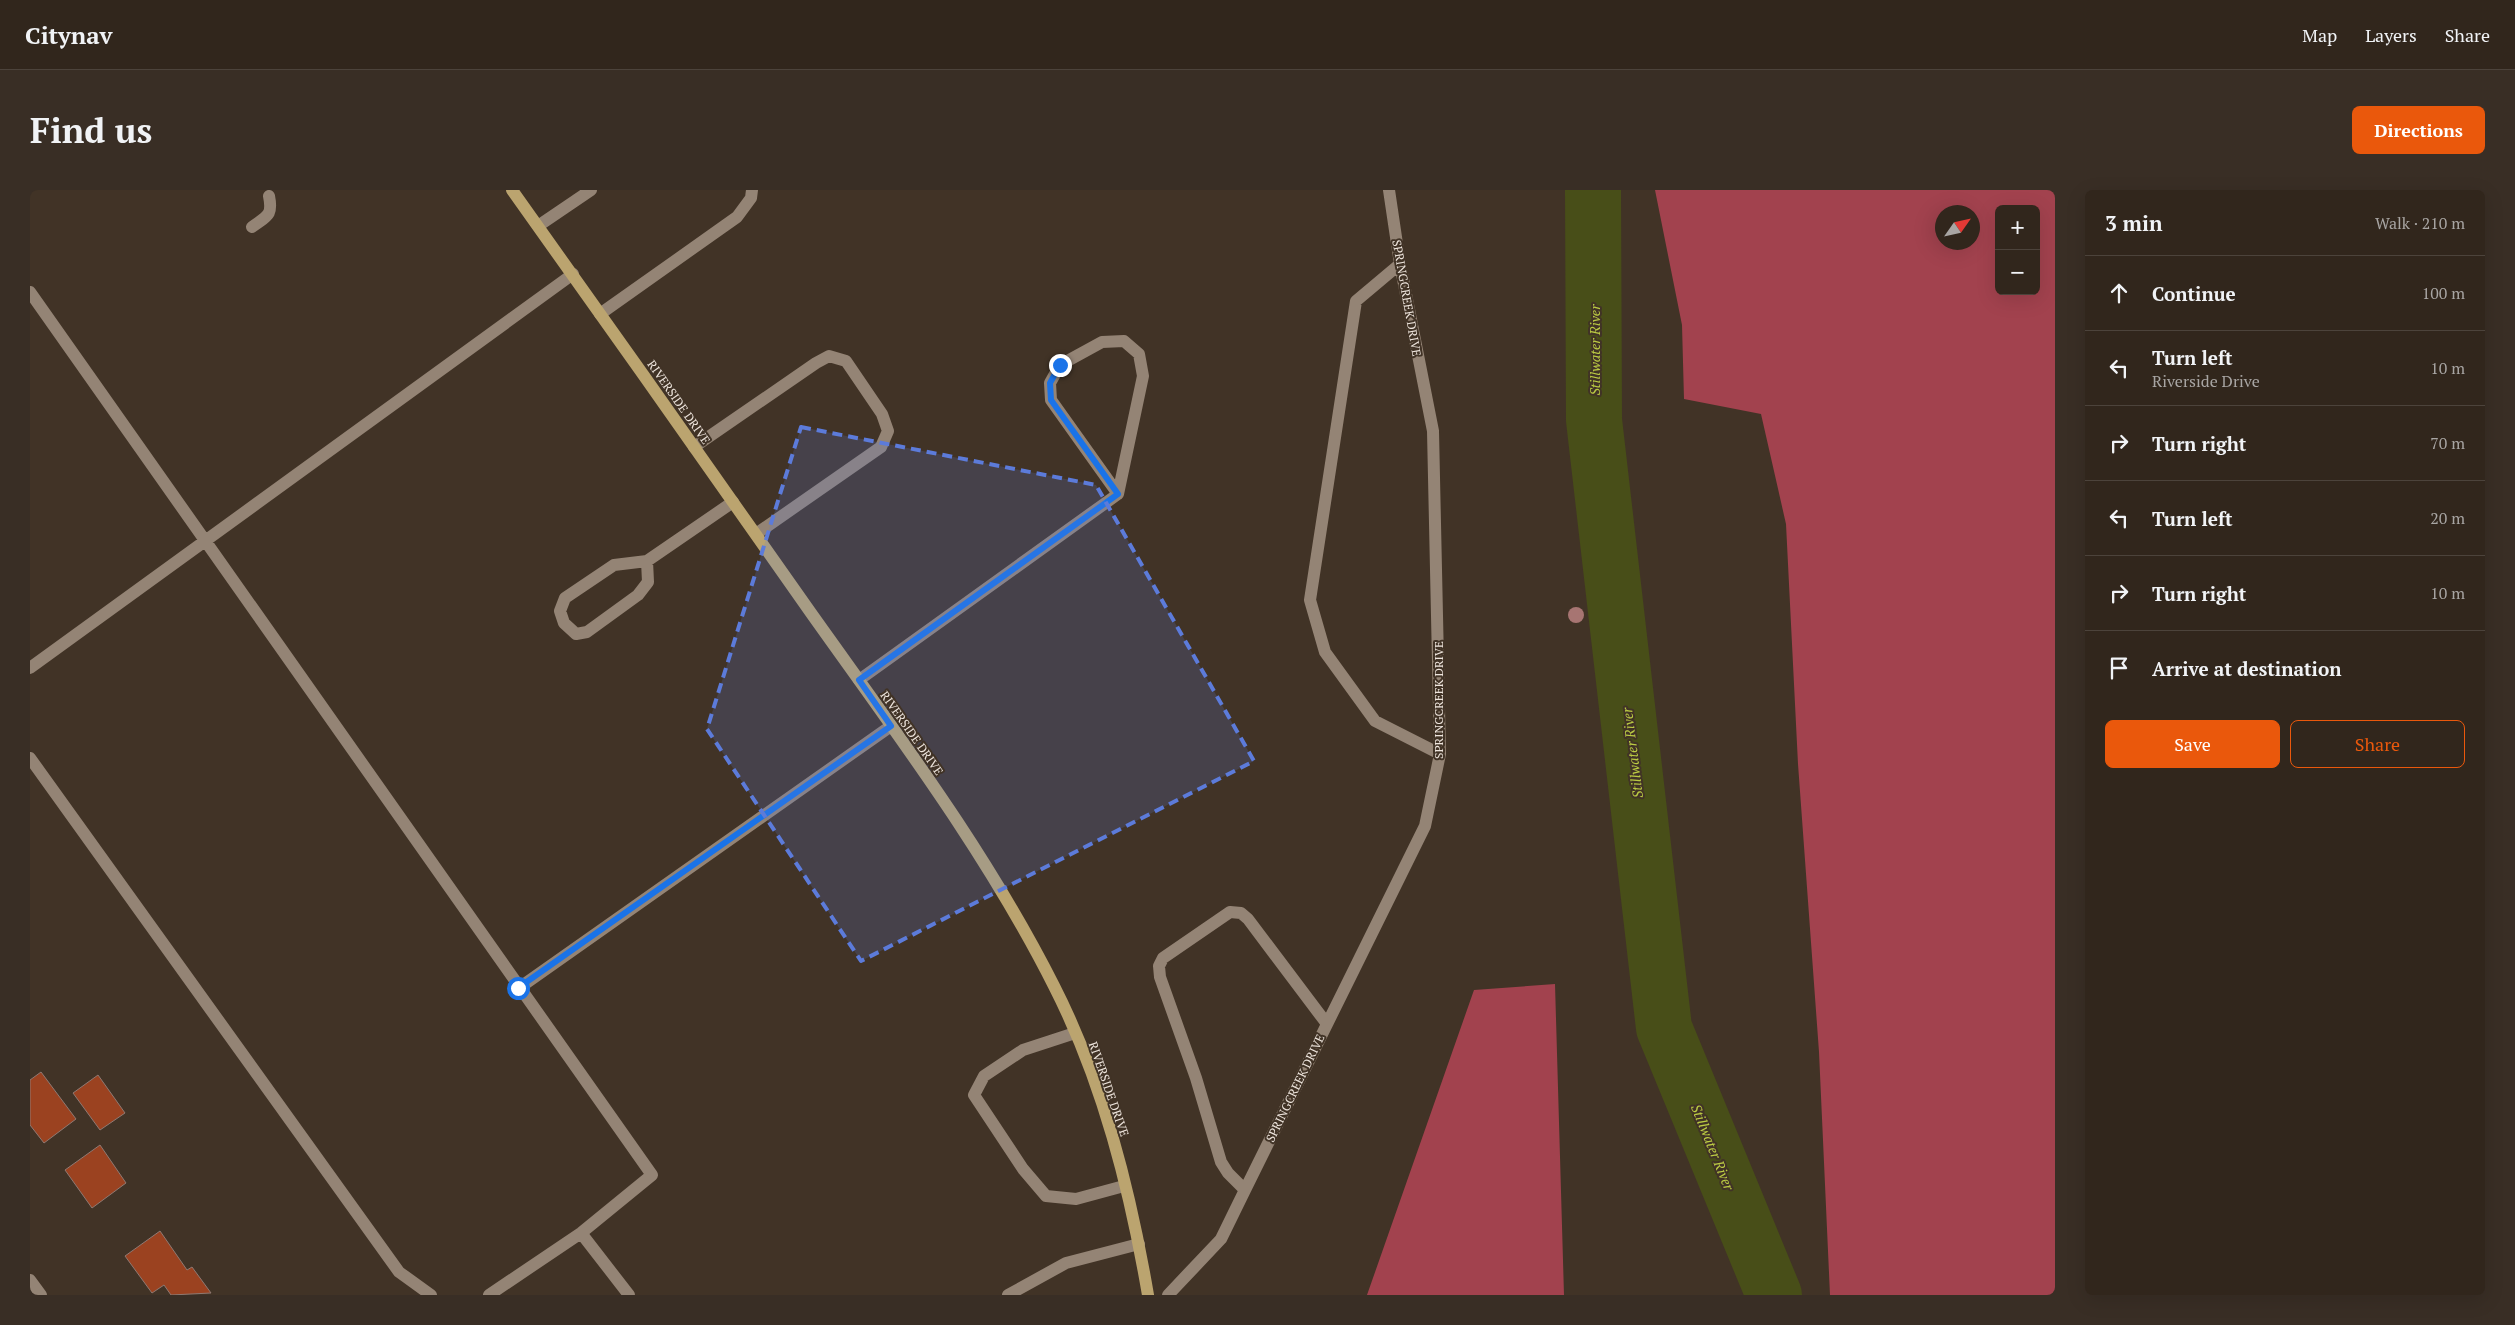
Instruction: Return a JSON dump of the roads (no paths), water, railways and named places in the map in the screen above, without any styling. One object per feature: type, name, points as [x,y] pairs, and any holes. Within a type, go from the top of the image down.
[{"type":"main road","name":"RIVERSIDE DRIVE","points":[[512,190],[859,680],[963,829],[1003,891],[1056,988],[1085,1056],[1111,1133],[1139,1244],[1148,1295]]},
{"type":"street","points":[[538,226],[591,190]]},
{"type":"street","points":[[600,314],[737,216],[751,198],[752,190]]},
{"type":"street","name":"SPRINGCREEK DRIVE","points":[[1168,1295],[1221,1239],[1426,826],[1440,754],[1432,431],[1400,264],[1389,190]]},
{"type":"street","points":[[252,227],[268,216],[271,208],[270,192]]},
{"type":"street","points":[[1400,264],[1356,301],[1310,600],[1325,652],[1375,721],[1440,754]]},
{"type":"street","points":[[30,668],[573,274]]},
{"type":"street","points":[[30,292],[518,988],[652,1175],[581,1233],[489,1295]]},
{"type":"street","points":[[859,680],[1118,494],[1143,376],[1139,354],[1124,341],[1102,342],[1060,365],[1050,383],[1051,400],[1118,494]]},
{"type":"street","points":[[694,447],[816,363],[829,356],[846,361],[882,414],[888,432],[881,447],[756,534]]},
{"type":"street","points":[[647,561],[648,582],[638,595],[587,632],[576,634],[564,623],[560,610],[564,598],[614,565],[647,561],[733,502]]},
{"type":"street","points":[[518,988],[891,726]]},
{"type":"street","points":[[30,758],[399,1272],[432,1295]]},
{"type":"street","points":[[1245,1190],[1228,1174],[1221,1162],[1196,1078],[1160,976],[1159,966],[1163,958],[1230,912],[1241,913],[1327,1024]]},
{"type":"street","points":[[1075,1033],[1023,1050],[984,1076],[974,1095],[1023,1169],[1046,1196],[1076,1199],[1124,1186]]},
{"type":"street","points":[[581,1233],[629,1295]]},
{"type":"street","points":[[1008,1295],[1066,1263],[1139,1244]]},
{"type":"street","points":[[30,1280],[41,1295]]},
{"type":"waterway","name":"Stillwater River","points":[[1593,190],[1594,420],[1664,1028],[1774,1295]]}]
